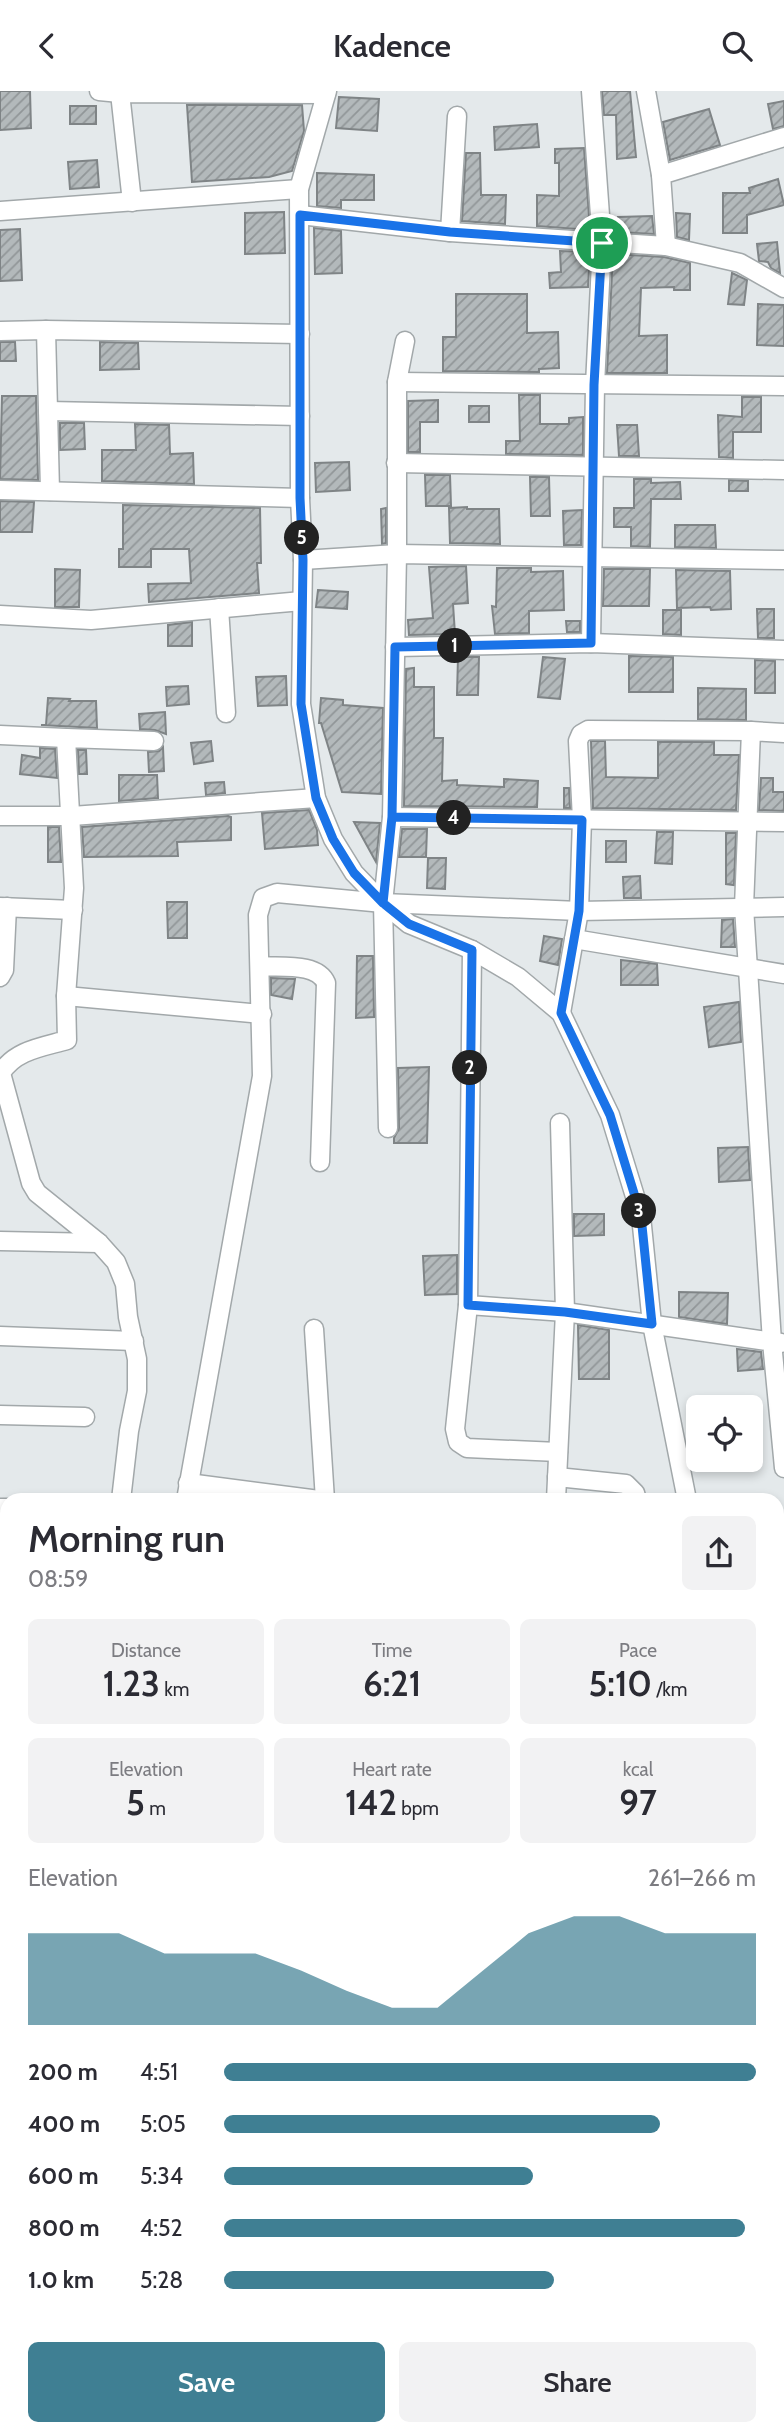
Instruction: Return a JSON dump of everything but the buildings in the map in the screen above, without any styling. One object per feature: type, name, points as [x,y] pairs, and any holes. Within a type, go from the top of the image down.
[{"type":"street","points":[[99,91],[327,93],[299,189],[300,498],[303,560],[301,704],[316,798],[333,839],[354,873],[383,903],[409,924],[472,950],[518,977],[561,1013],[610,1115],[641,1216],[652,1324],[686,1493]]},
{"type":"street","points":[[591,91],[602,243],[594,385],[591,643]]},
{"type":"street","points":[[646,91],[661,175],[666,246]]},
{"type":"street","points":[[120,93],[132,202]]},
{"type":"street","points":[[450,232],[457,116]]},
{"type":"street","points":[[661,175],[784,137]]},
{"type":"street","points":[[0,211],[299,189]]},
{"type":"street","points":[[300,215],[450,232],[666,246],[740,263],[784,288]]},
{"type":"street","points":[[46,330],[50,491]]},
{"type":"street","points":[[0,331],[300,334]]},
{"type":"street","points":[[388,1128],[383,903],[392,817],[397,382],[405,341]]},
{"type":"street","points":[[397,382],[784,386]]},
{"type":"street","points":[[48,411],[300,416]]},
{"type":"street","points":[[396,463],[784,470]]},
{"type":"street","points":[[0,490],[300,498]]},
{"type":"street","points":[[303,560],[397,554],[784,560]]},
{"type":"street","points":[[0,615],[91,620],[302,601]]},
{"type":"street","points":[[219,608],[226,713]]},
{"type":"street","points":[[395,647],[591,643],[784,650]]},
{"type":"street","points":[[561,1013],[579,911],[582,820],[578,741],[581,734],[588,730],[784,733]]},
{"type":"street","points":[[751,731],[744,907],[778,1343],[784,1468]]},
{"type":"street","points":[[0,735],[154,741]]},
{"type":"street","points":[[65,738],[72,816],[73,910],[66,996],[67,1040],[20,1054],[7,1063],[1,1073],[31,1183],[37,1193],[99,1243],[116,1262],[125,1284],[128,1317],[137,1359],[137,1391],[125,1453],[122,1493]]},
{"type":"street","points":[[0,816],[72,816],[316,798]]},
{"type":"street","points":[[392,817],[784,822]]},
{"type":"street","points":[[187,1492],[262,1076],[258,915],[263,898],[277,893],[383,903],[579,911],[784,907]]},
{"type":"street","points":[[0,977],[4,970],[4,907],[73,910]]},
{"type":"street","points":[[574,939],[784,974]]},
{"type":"street","points":[[472,950],[468,1305],[455,1429],[457,1442],[467,1447],[558,1452]]},
{"type":"street","points":[[260,966],[314,970],[323,975],[326,983],[320,1162]]},
{"type":"street","points":[[66,996],[262,1014]]},
{"type":"street","points":[[556,1493],[565,1312],[561,1122]]},
{"type":"street","points":[[0,1241],[99,1243]]},
{"type":"street","points":[[468,1305],[565,1312],[778,1343]]},
{"type":"street","points":[[314,1329],[325,1493]]},
{"type":"street","points":[[0,1336],[134,1341]]},
{"type":"street","points":[[0,1415],[85,1417]]},
{"type":"street","points":[[557,1477],[626,1484],[635,1493]]},
{"type":"route","points":[[602,243],[450,232],[300,215],[300,498],[303,560],[301,704],[316,798],[333,839],[354,873],[383,903],[392,817],[582,820],[579,911],[561,1013],[610,1115],[641,1216],[652,1324],[565,1312],[468,1305],[472,950],[409,924],[383,903],[392,817],[395,647],[591,643],[594,385],[602,243]]}]
